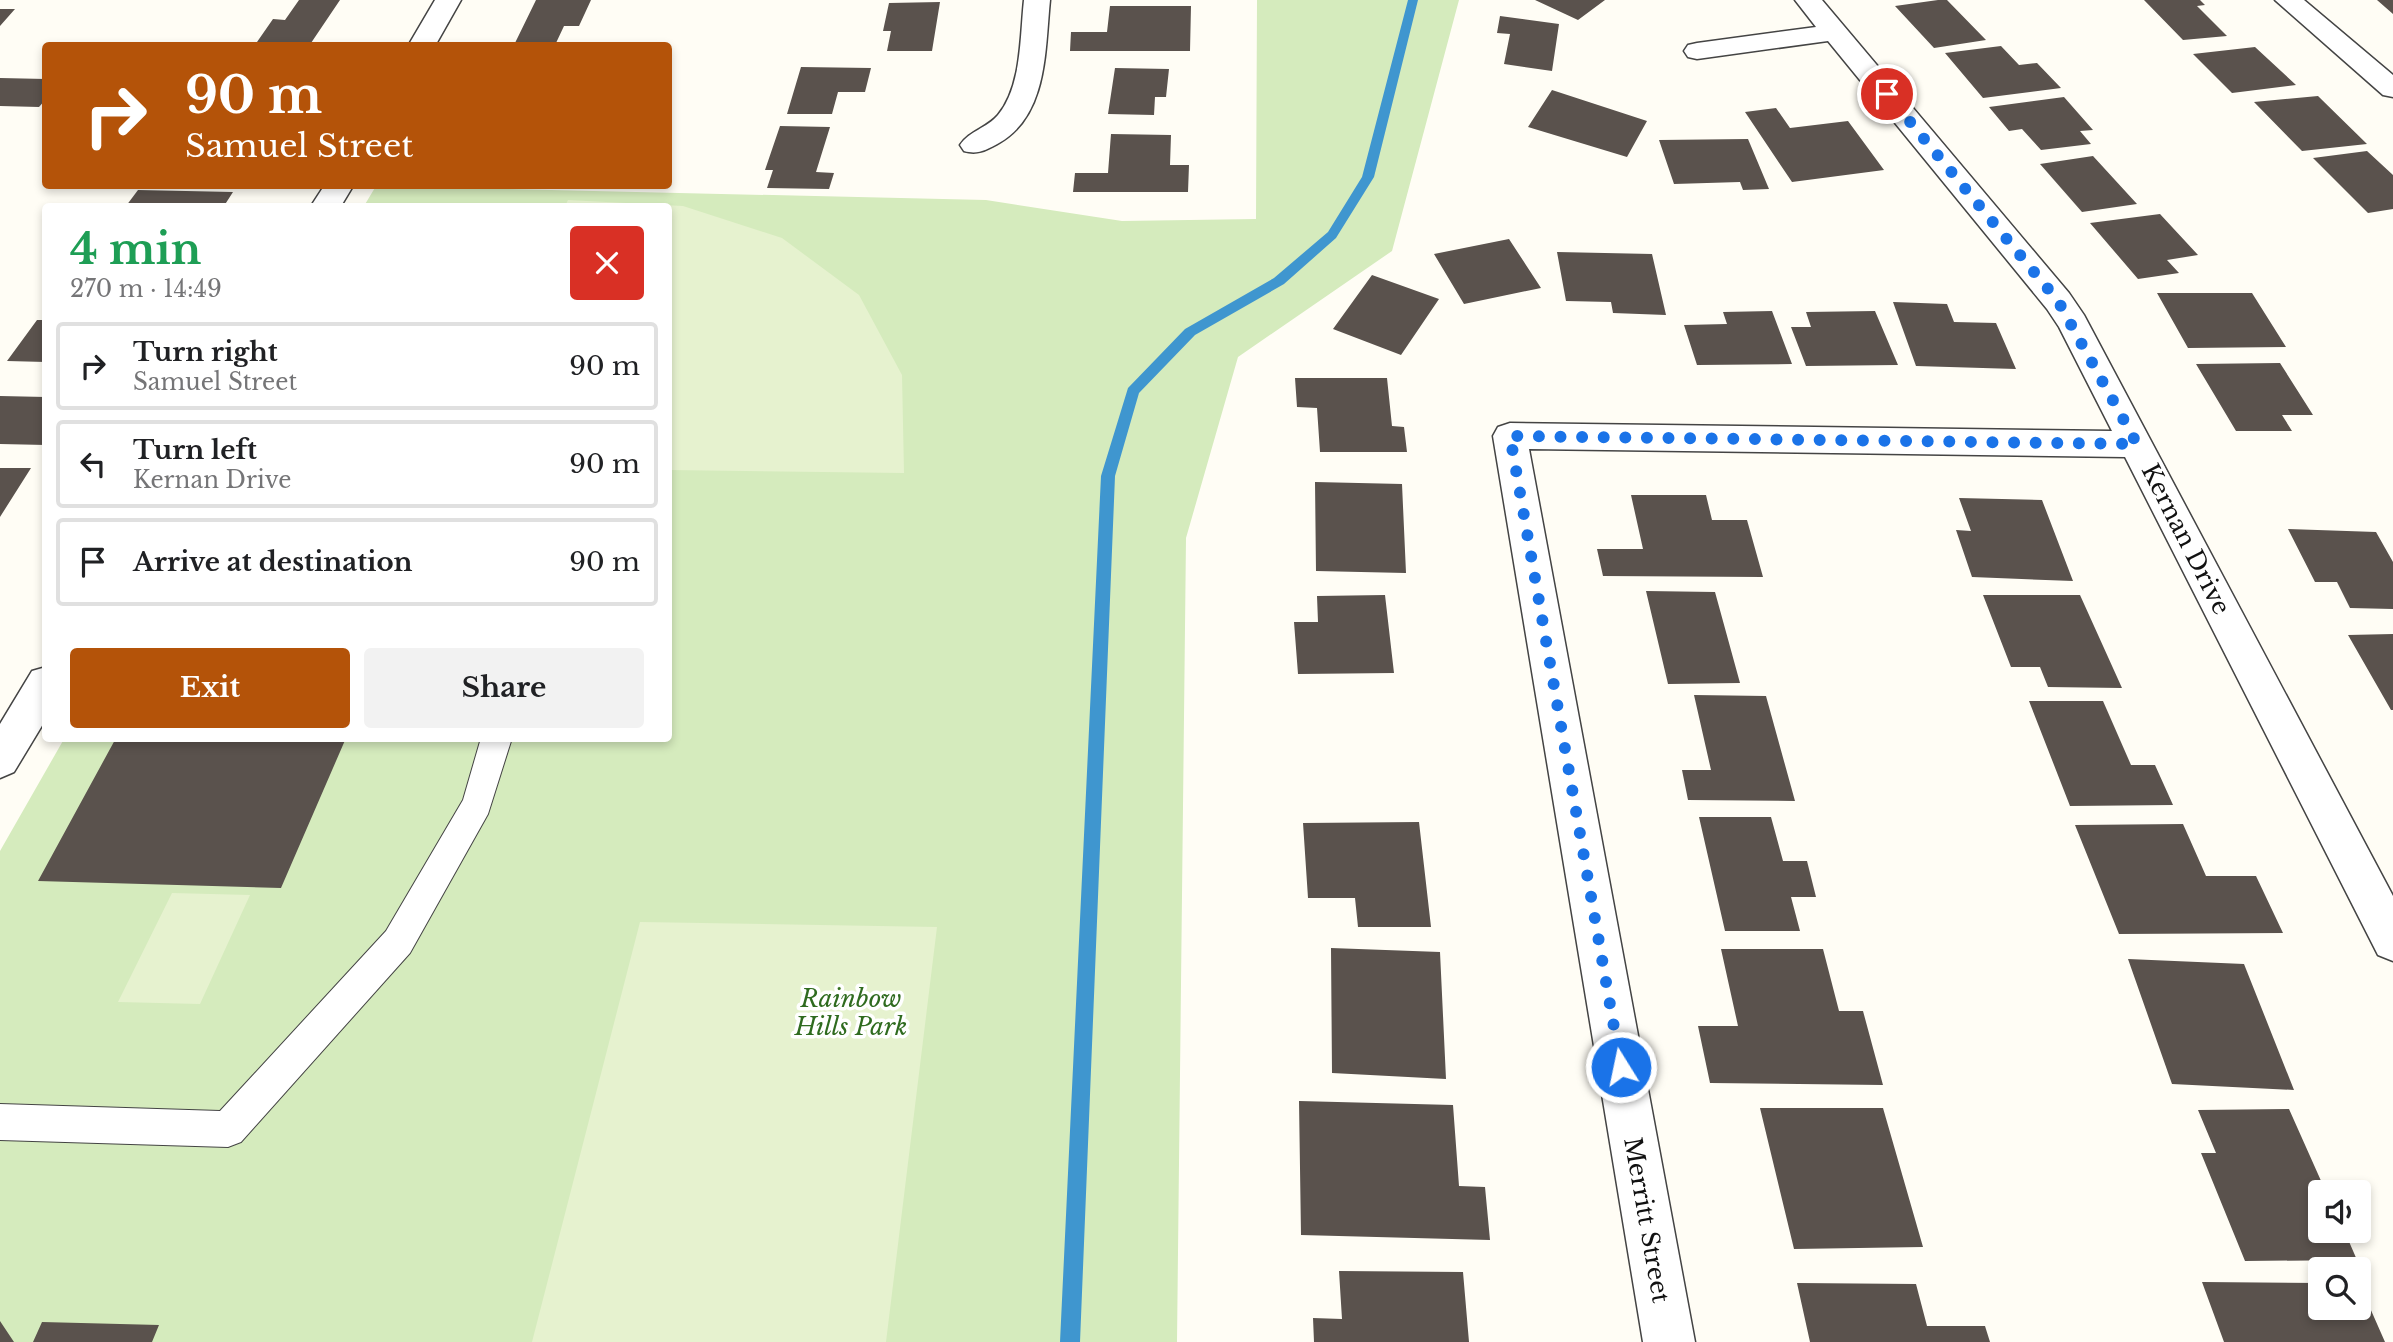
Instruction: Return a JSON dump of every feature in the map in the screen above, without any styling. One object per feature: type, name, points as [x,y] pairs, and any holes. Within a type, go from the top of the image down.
[{"type":"street","points":[[423,42],[448,0]]},
{"type":"street","points":[[974,145],[1003,127],[1017,110],[1025,91],[1037,0]]},
{"type":"street","name":"Kernan Drive","points":[[1808,0],[2058,301],[2137,444],[2393,940]]},
{"type":"street","points":[[2288,0],[2393,89]]},
{"type":"street","points":[[1697,51],[1835,32]]},
{"type":"street","name":"Merritt Street","points":[[1669,1342],[1510,436],[2137,444]]},
{"type":"street","points":[[0,760],[42,689]]},
{"type":"lane","points":[[0,1122],[228,1129],[398,942],[477,804],[496,742]]},
{"type":"green space","name":"Rainbow Hills Park","points":[[1257,0],[1459,0],[1392,251],[1238,357],[1186,538],[1177,1342],[0,1342],[0,851],[62,742],[672,742],[672,203],[366,203],[374,189],[507,189],[986,200],[1122,221],[1256,219]]},
{"type":"green space","points":[[568,200],[626,203],[566,203]]},
{"type":"green space","points":[[672,205],[683,206],[782,238],[859,295],[902,375],[904,473],[672,470]]},
{"type":"green space","points":[[172,893],[250,895],[200,1004],[118,1002]]},
{"type":"green space","points":[[640,922],[937,927],[886,1342],[532,1342]]},
{"type":"building","points":[[299,0],[340,0],[312,42],[257,42],[273,19],[285,20]]},
{"type":"building","points":[[536,0],[591,0],[579,26],[564,26],[556,42],[515,42]]},
{"type":"building","points":[[1535,0],[1605,0],[1578,20]]},
{"type":"building","points":[[1947,0],[1986,40],[1934,48],[1895,6]]},
{"type":"building","points":[[2144,0],[2200,0],[2205,5],[2197,6],[2227,36],[2183,40]]},
{"type":"building","points":[[2377,0],[2393,0],[2393,14]]},
{"type":"building","points":[[940,2],[932,51],[887,51],[891,31],[883,31],[889,3]]},
{"type":"building","points":[[1110,6],[1191,6],[1190,51],[1070,51],[1071,32],[1107,32]]},
{"type":"building","points":[[0,9],[15,9],[0,26]]},
{"type":"building","points":[[1500,16],[1559,24],[1552,71],[1504,64],[1510,34],[1497,33]]},
{"type":"building","points":[[2001,46],[2019,65],[2037,63],[2061,88],[1983,98],[1945,53]]},
{"type":"building","points":[[2255,47],[2296,85],[2232,93],[2193,54]]},
{"type":"building","points":[[801,67],[871,68],[865,92],[838,92],[832,114],[787,114]]},
{"type":"building","points":[[1115,68],[1169,69],[1166,97],[1155,97],[1154,115],[1108,114]]},
{"type":"building","points":[[0,78],[42,79],[42,104],[39,107],[0,106]]},
{"type":"building","points":[[1552,90],[1647,121],[1627,157],[1528,127]]},
{"type":"building","points":[[2318,96],[2367,144],[2302,151],[2254,102]]},
{"type":"building","points":[[2064,97],[2093,130],[2080,131],[2091,144],[2041,150],[2022,129],[2009,131],[1989,107]]},
{"type":"building","points":[[1776,108],[1790,128],[1848,121],[1884,170],[1792,182],[1745,112]]},
{"type":"building","points":[[780,126],[830,127],[816,172],[834,173],[829,189],[767,188],[773,170],[765,170]]},
{"type":"building","points":[[1111,134],[1171,135],[1170,165],[1189,165],[1188,192],[1073,192],[1075,173],[1108,173]]},
{"type":"building","points":[[1748,139],[1769,189],[1743,190],[1740,182],[1674,184],[1659,140]]},
{"type":"building","points":[[2367,151],[2393,175],[2393,209],[2368,213],[2313,158]]},
{"type":"building","points":[[2093,156],[2137,204],[2082,212],[2040,164]]},
{"type":"building","points":[[138,190],[233,192],[226,203],[128,203]]},
{"type":"building","points":[[2160,214],[2198,255],[2167,260],[2179,273],[2138,279],[2090,223]]},
{"type":"building","points":[[1509,239],[1541,288],[1464,304],[1434,254]]},
{"type":"building","points":[[1557,252],[1652,254],[1666,315],[1613,313],[1611,302],[1566,301]]},
{"type":"building","points":[[1372,275],[1439,299],[1401,355],[1333,329]]},
{"type":"building","points":[[2157,293],[2252,293],[2286,347],[2188,348]]},
{"type":"building","points":[[1893,302],[1947,304],[1954,322],[1996,323],[2016,369],[1916,366]]},
{"type":"building","points":[[1772,311],[1792,364],[1697,365],[1684,325],[1727,324],[1723,312]]},
{"type":"building","points":[[1875,311],[1898,365],[1806,366],[1791,327],[1811,327],[1806,312]]},
{"type":"building","points":[[37,320],[42,320],[42,362],[7,361]]},
{"type":"building","points":[[2280,363],[2313,415],[2282,415],[2292,431],[2236,431],[2196,364]]},
{"type":"building","points":[[1295,378],[1387,378],[1392,426],[1404,427],[1407,452],[1320,452],[1317,408],[1297,407]]},
{"type":"building","points":[[0,396],[42,397],[42,445],[0,444]]},
{"type":"building","points":[[0,468],[31,468],[0,517]]},
{"type":"building","points":[[1315,482],[1402,484],[1406,573],[1316,571]]},
{"type":"building","points":[[1631,495],[1706,495],[1712,520],[1747,520],[1763,577],[1603,576],[1597,549],[1643,549]]},
{"type":"building","points":[[1959,498],[2042,500],[2073,581],[1972,577],[1956,530],[1971,531]]},
{"type":"building","points":[[2288,529],[2376,532],[2393,562],[2393,609],[2350,608],[2337,582],[2315,582]]},
{"type":"building","points":[[1646,591],[1715,592],[1740,683],[1668,684]]},
{"type":"building","points":[[1385,595],[1394,673],[1298,674],[1294,622],[1318,622],[1317,596]]},
{"type":"building","points":[[1983,595],[2080,595],[2122,688],[2048,687],[2040,667],[2011,667]]},
{"type":"building","points":[[2393,634],[2393,710],[2391,710],[2348,635]]},
{"type":"building","points":[[1694,695],[1766,696],[1795,801],[1688,800],[1682,770],[1711,770]]},
{"type":"building","points":[[2029,701],[2103,701],[2131,765],[2155,765],[2173,805],[2070,806]]},
{"type":"building","points":[[114,742],[344,742],[281,888],[38,881]]},
{"type":"building","points":[[1699,817],[1771,817],[1783,861],[1807,861],[1816,897],[1791,897],[1800,931],[1725,931]]},
{"type":"building","points":[[1419,822],[1431,927],[1358,927],[1355,898],[1308,898],[1303,823]]},
{"type":"building","points":[[2183,824],[2206,876],[2256,876],[2283,933],[2119,934],[2075,825]]},
{"type":"building","points":[[1331,948],[1440,952],[1446,1079],[1332,1073]]},
{"type":"building","points":[[1721,949],[1823,949],[1839,1011],[1863,1011],[1883,1085],[1710,1083],[1698,1026],[1738,1026]]},
{"type":"building","points":[[2128,959],[2244,964],[2294,1090],[2172,1084]]},
{"type":"building","points":[[1299,1101],[1453,1105],[1459,1186],[1485,1187],[1490,1240],[1301,1235]]},
{"type":"building","points":[[1760,1108],[1883,1108],[1923,1247],[1794,1249]]},
{"type":"building","points":[[2289,1109],[2321,1180],[2308,1180],[2308,1243],[2350,1243],[2356,1257],[2245,1261],[2201,1153],[2216,1153],[2198,1110]]},
{"type":"building","points":[[1339,1271],[1463,1272],[1469,1342],[1314,1342],[1313,1318],[1342,1319]]},
{"type":"building","points":[[2202,1282],[2308,1283],[2308,1320],[2371,1320],[2371,1310],[2385,1342],[2224,1342]]},
{"type":"building","points":[[1797,1283],[1916,1284],[1927,1326],[1985,1326],[1990,1342],[1810,1342]]},
{"type":"building","points":[[0,1321],[14,1342],[0,1342]]},
{"type":"building","points":[[42,1322],[159,1325],[152,1342],[33,1342]]},
{"type":"waterway","points":[[1070,1342],[1108,476],[1133,391],[1190,332],[1279,281],[1332,235],[1368,177],[1413,0]]},
{"type":"route","points":[[1621,1067],[1510,436],[2137,444],[2073,323],[2058,301],[1887,94]]}]
